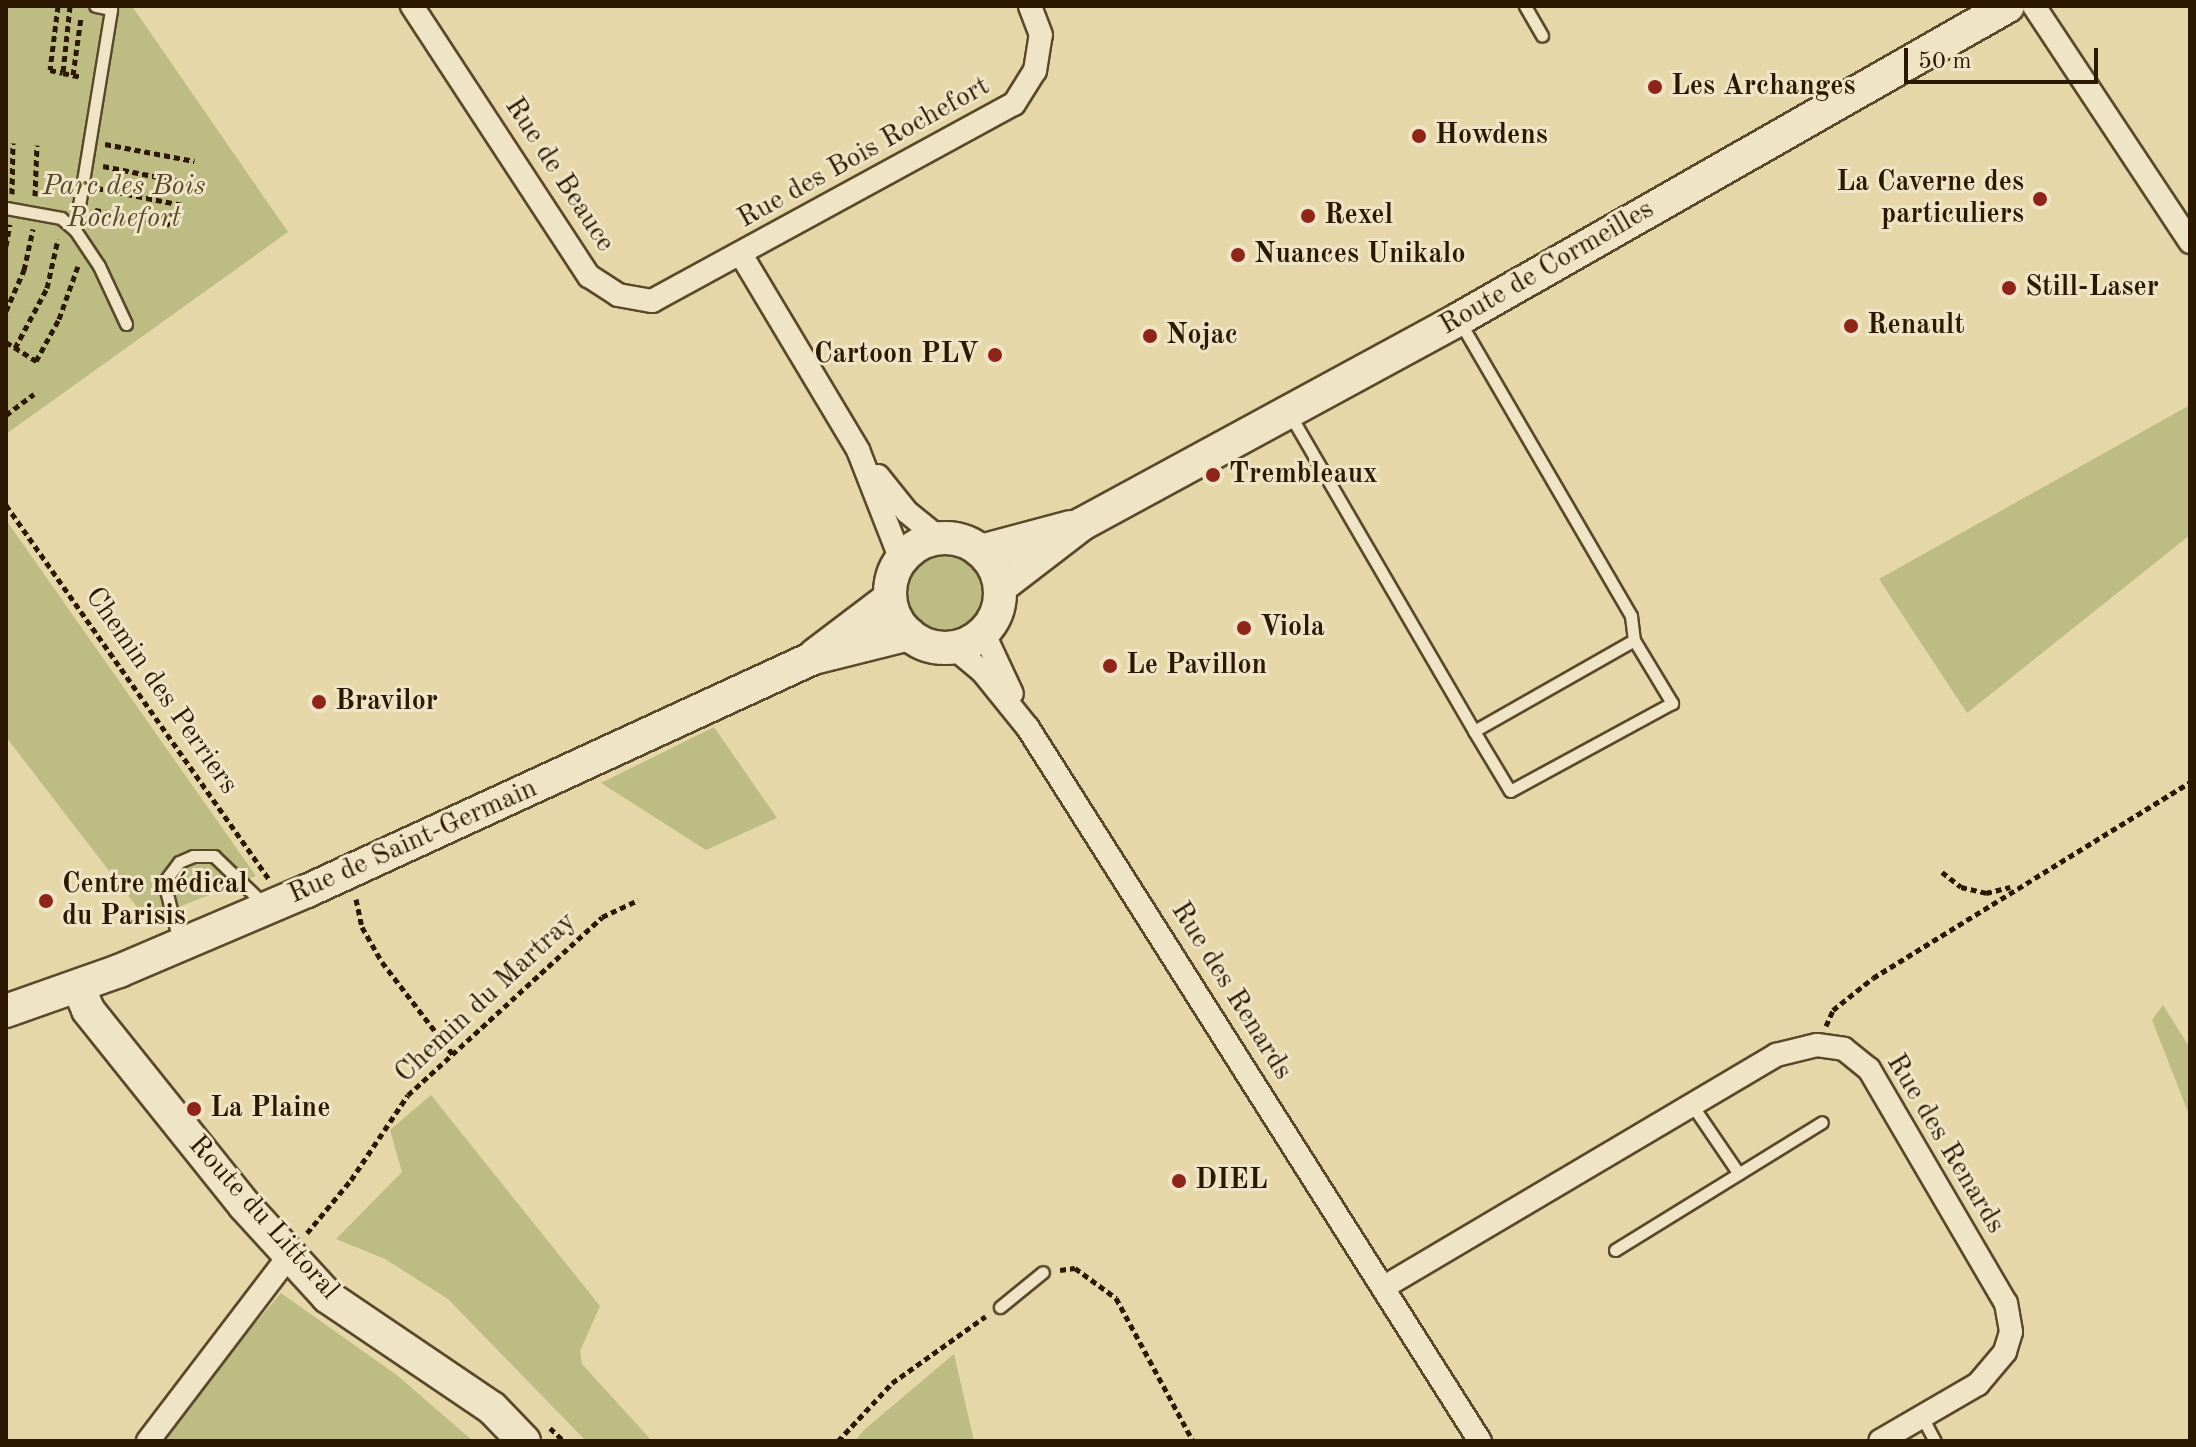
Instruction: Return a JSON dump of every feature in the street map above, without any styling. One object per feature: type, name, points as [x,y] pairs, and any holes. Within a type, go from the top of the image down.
[{"type":"main road","name":"Route de Cormeilles","points":[[1000,587],[1082,524],[1459,319],[2008,6]]},
{"type":"main road","name":"Route de Cormeilles","points":[[981,551],[1082,524]]},
{"type":"main road","points":[[939,538],[968,543],[981,551],[994,567],[1000,587],[996,612],[983,632],[953,647],[937,647],[909,634],[890,598],[901,560],[911,549],[939,538]]},
{"type":"main road","name":"Rue de Saint-Germain","points":[[813,658],[890,598]]},
{"type":"main road","name":"Rue de Saint-Germain","points":[[6,1011],[78,986],[275,903],[813,658],[909,634]]},
{"type":"main road","name":"Route du Littoral","points":[[78,986],[88,1010],[300,1241],[328,1297],[492,1408],[534,1432]]},
{"type":"street","name":"Rue de Beauce","points":[[412,6],[589,276],[618,295],[652,301],[742,256]]},
{"type":"street","name":"Rue des Bois Rochefort","points":[[901,560],[858,450],[742,256],[1014,104],[1035,71],[1041,35],[1030,6]]},
{"type":"street","points":[[2034,6],[2190,242]]},
{"type":"street","points":[[858,450],[907,512],[939,538]]},
{"type":"street","name":"Rue des Renards","points":[[983,632],[1028,728]]},
{"type":"street","name":"Rue des Renards","points":[[953,647],[982,671],[1028,728],[1480,1441]]},
{"type":"street","points":[[1384,1287],[1776,1055],[1817,1045]]},
{"type":"street","name":"Rue des Renards","points":[[1817,1045],[1844,1049],[1869,1069],[2006,1303],[2011,1332],[2005,1352],[1978,1384],[1880,1441]]},
{"type":"street","points":[[148,1441],[300,1241]]},
{"type":"lane","points":[[75,230],[102,81],[111,9],[95,6]]},
{"type":"lane","points":[[1525,6],[1542,36]]},
{"type":"lane","points":[[6,208],[61,218],[75,230],[85,242],[126,324]]},
{"type":"lane","points":[[1289,412],[1510,791],[1672,703],[1634,640],[1631,616],[1459,319]]},
{"type":"lane","points":[[1474,731],[1634,640]]},
{"type":"lane","points":[[180,944],[164,882],[179,862],[214,856],[275,903]]},
{"type":"lane","points":[[1692,1105],[1739,1174]]},
{"type":"lane","points":[[1615,1250],[1822,1122]]},
{"type":"lane","points":[[1000,1307],[1043,1272]]},
{"type":"lane","points":[[1922,1417],[1935,1441]]},
{"type":"path","points":[[58,6],[50,70],[102,81]]},
{"type":"path","points":[[63,73],[70,6]]},
{"type":"path","points":[[73,75],[82,6]]},
{"type":"path","points":[[92,141],[194,161]]},
{"type":"path","points":[[88,163],[188,183]]},
{"type":"path","points":[[84,185],[182,205]]},
{"type":"path","points":[[80,207],[177,226]]},
{"type":"path","points":[[15,348],[47,288],[61,218]]},
{"type":"path","points":[[6,342],[36,361],[59,319],[85,242]]},
{"type":"path","points":[[6,415],[34,394]]},
{"type":"path","name":"Chemin des Perriers","points":[[6,505],[275,903]]},
{"type":"path","points":[[1817,1045],[1833,1010],[1853,994],[2015,886],[2190,782]]},
{"type":"path","points":[[357,866],[356,902],[362,927],[382,962],[454,1056]]},
{"type":"path","points":[[1942,872],[1961,887],[1986,893],[2015,886]]},
{"type":"path","name":"Chemin du Martray","points":[[300,1241],[351,1180],[408,1095],[602,917],[638,900]]},
{"type":"path","points":[[1043,1272],[1075,1268],[1116,1298],[1193,1441]]},
{"type":"path","points":[[838,1441],[892,1383],[953,1335],[1000,1307]]},
{"type":"path","points":[[534,1432],[564,1441]]},
{"type":"green space","name":"Parc des Bois Rochefort","points":[[6,6],[132,6],[288,232],[6,434]]},
{"type":"green space","points":[[2190,405],[2190,535],[1967,713],[1879,579]]},
{"type":"green space","points":[[6,520],[256,876],[147,920],[6,737]]},
{"type":"green space","points":[[945,554],[960,557],[972,566],[981,578],[984,593],[981,608],[972,620],[960,629],[945,632],[930,629],[918,620],[909,608],[906,593],[909,578],[918,566],[930,557]]},
{"type":"green space","points":[[714,727],[777,818],[706,850],[601,783]]},
{"type":"green space","points":[[2163,1005],[2190,1048],[2190,1117],[2152,1020]]},
{"type":"green space","points":[[431,1095],[600,1306],[580,1351],[582,1364],[652,1441],[586,1441],[448,1299],[385,1259],[336,1239],[402,1172],[390,1130]]},
{"type":"green space","points":[[281,1293],[398,1376],[473,1441],[171,1441],[162,1432]]},
{"type":"green space","points":[[954,1354],[974,1441],[855,1441],[865,1429]]},
{"type":"place","name":"Les Archanges","points":[[1655,87]]},
{"type":"place","name":"Howdens","points":[[1419,136]]},
{"type":"place","name":"La Caverne des particuliers","points":[[2040,199]]},
{"type":"place","name":"Rexel","points":[[1308,216]]},
{"type":"place","name":"Nuances Unikalo","points":[[1238,255]]},
{"type":"place","name":"Still-Laser","points":[[2009,288]]},
{"type":"place","name":"Renault","points":[[1851,326]]},
{"type":"place","name":"Nojac","points":[[1150,336]]},
{"type":"place","name":"Cartoon PLV","points":[[995,355]]},
{"type":"place","name":"Trembleaux","points":[[1213,475]]},
{"type":"place","name":"Viola","points":[[1244,628]]},
{"type":"place","name":"Le Pavillon","points":[[1110,666]]},
{"type":"place","name":"Bravilor","points":[[319,702]]},
{"type":"place","name":"Centre médical du Parisis","points":[[46,901]]},
{"type":"place","name":"La Plaine","points":[[194,1109]]},
{"type":"place","name":"DIEL","points":[[1179,1181]]}]
